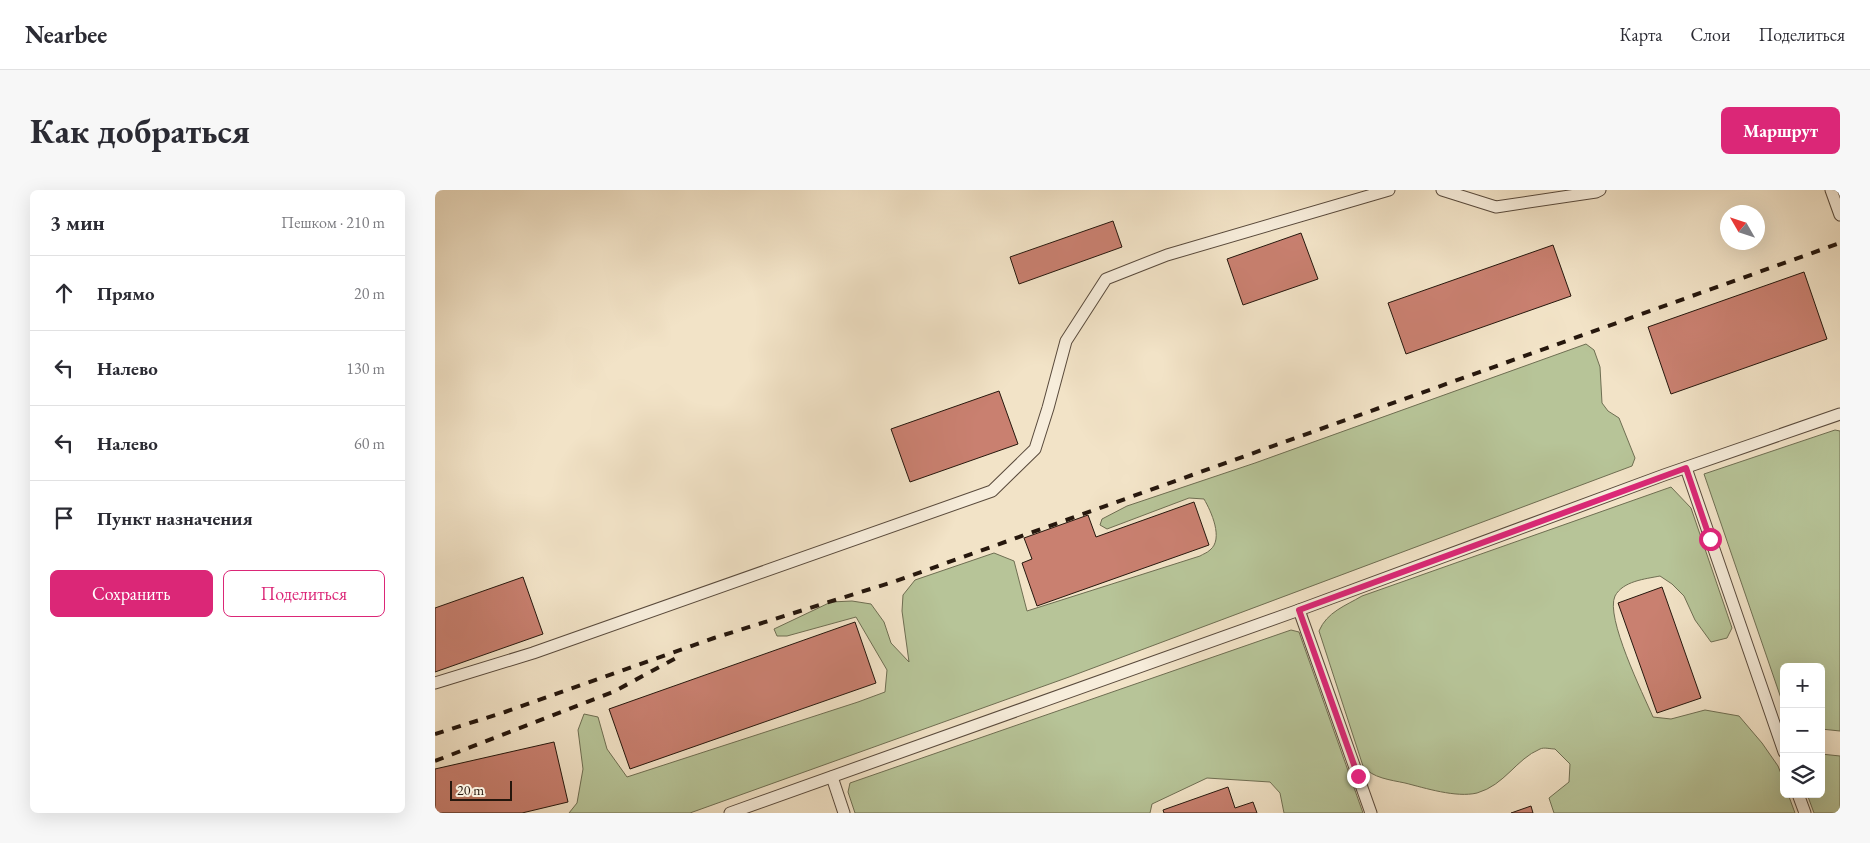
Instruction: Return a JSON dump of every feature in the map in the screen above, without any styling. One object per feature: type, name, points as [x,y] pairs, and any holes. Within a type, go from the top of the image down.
[{"type":"lane","points":[[435,683],[533,653],[992,491],[1035,449],[1066,341],[1106,279],[1167,255],[1389,190]]},
{"type":"lane","points":[[1442,190],[1496,207],[1600,190]]},
{"type":"lane","points":[[1831,190],[1840,215]]},
{"type":"lane","points":[[730,813],[1840,414]]},
{"type":"lane","points":[[1686,468],[1780,740]]},
{"type":"lane","points":[[1299,610],[1371,813]]},
{"type":"lane","points":[[832,777],[844,813]]},
{"type":"lane","points":[[1799,798],[1805,813]]},
{"type":"green space","points":[[1586,344],[1594,350],[1600,367],[1602,403],[1608,411],[1619,418],[1635,458],[1632,466],[1069,677],[690,813],[569,813],[577,803],[583,769],[578,730],[584,714],[598,717],[607,749],[627,777],[858,702],[885,692],[887,670],[856,617],[787,636],[777,636],[774,629],[831,602],[852,601],[871,604],[884,622],[891,643],[909,662],[902,611],[903,595],[915,580],[994,553],[1014,561],[1027,611],[1200,556],[1210,550],[1216,539],[1215,525],[1204,499],[1189,498],[1107,529],[1100,525],[1102,519],[1127,506],[1255,463]]},
{"type":"green space","points":[[1835,430],[1840,431],[1840,731],[1825,729],[1825,663],[1780,663],[1780,695],[1704,474]]},
{"type":"green space","points":[[1671,487],[1691,508],[1732,628],[1727,638],[1711,642],[1695,620],[1684,596],[1672,584],[1660,576],[1641,580],[1623,587],[1615,596],[1613,606],[1615,621],[1627,656],[1653,717],[1671,719],[1705,710],[1739,716],[1762,743],[1778,766],[1780,771],[1780,798],[1789,798],[1795,813],[1554,813],[1549,798],[1569,782],[1570,764],[1555,749],[1545,748],[1532,753],[1495,784],[1477,793],[1441,792],[1371,773],[1363,766],[1319,631],[1322,624],[1332,614],[1362,596]]},
{"type":"green space","points":[[1291,630],[1299,632],[1363,813],[1284,813],[1280,793],[1270,782],[1207,778],[1152,804],[1150,813],[855,813],[848,792],[850,783]]},
{"type":"green space","points":[[1825,754],[1840,756],[1840,813],[1814,813],[1808,798],[1825,798]]},
{"type":"building","points":[[1113,221],[1122,247],[1019,284],[1010,257]]},
{"type":"building","points":[[1301,233],[1318,279],[1243,305],[1227,259]]},
{"type":"building","points":[[1553,245],[1571,296],[1406,354],[1388,303]]},
{"type":"building","points":[[1804,272],[1827,339],[1671,394],[1648,327]]},
{"type":"building","points":[[999,391],[1018,444],[910,482],[891,429]]},
{"type":"building","points":[[1194,502],[1209,545],[1037,606],[1022,563],[1032,559],[1024,538],[1088,515],[1096,537]]},
{"type":"building","points":[[523,577],[543,634],[435,672],[435,608]]},
{"type":"building","points":[[1662,587],[1701,698],[1657,713],[1618,603]]},
{"type":"building","points":[[855,622],[876,683],[630,769],[609,709]]},
{"type":"building","points":[[554,742],[568,802],[522,813],[435,813],[435,769]]},
{"type":"building","points":[[1228,787],[1235,808],[1253,802],[1257,813],[1164,813],[1163,810]]},
{"type":"building","points":[[1531,806],[1533,813],[1511,813]]},
{"type":"railway","points":[[435,734],[505,712],[714,638],[896,581],[1840,243]]},
{"type":"railway","points":[[435,761],[613,692],[680,656]]},
{"type":"route","points":[[1358,776],[1299,610],[1686,468],[1710,539]]}]
